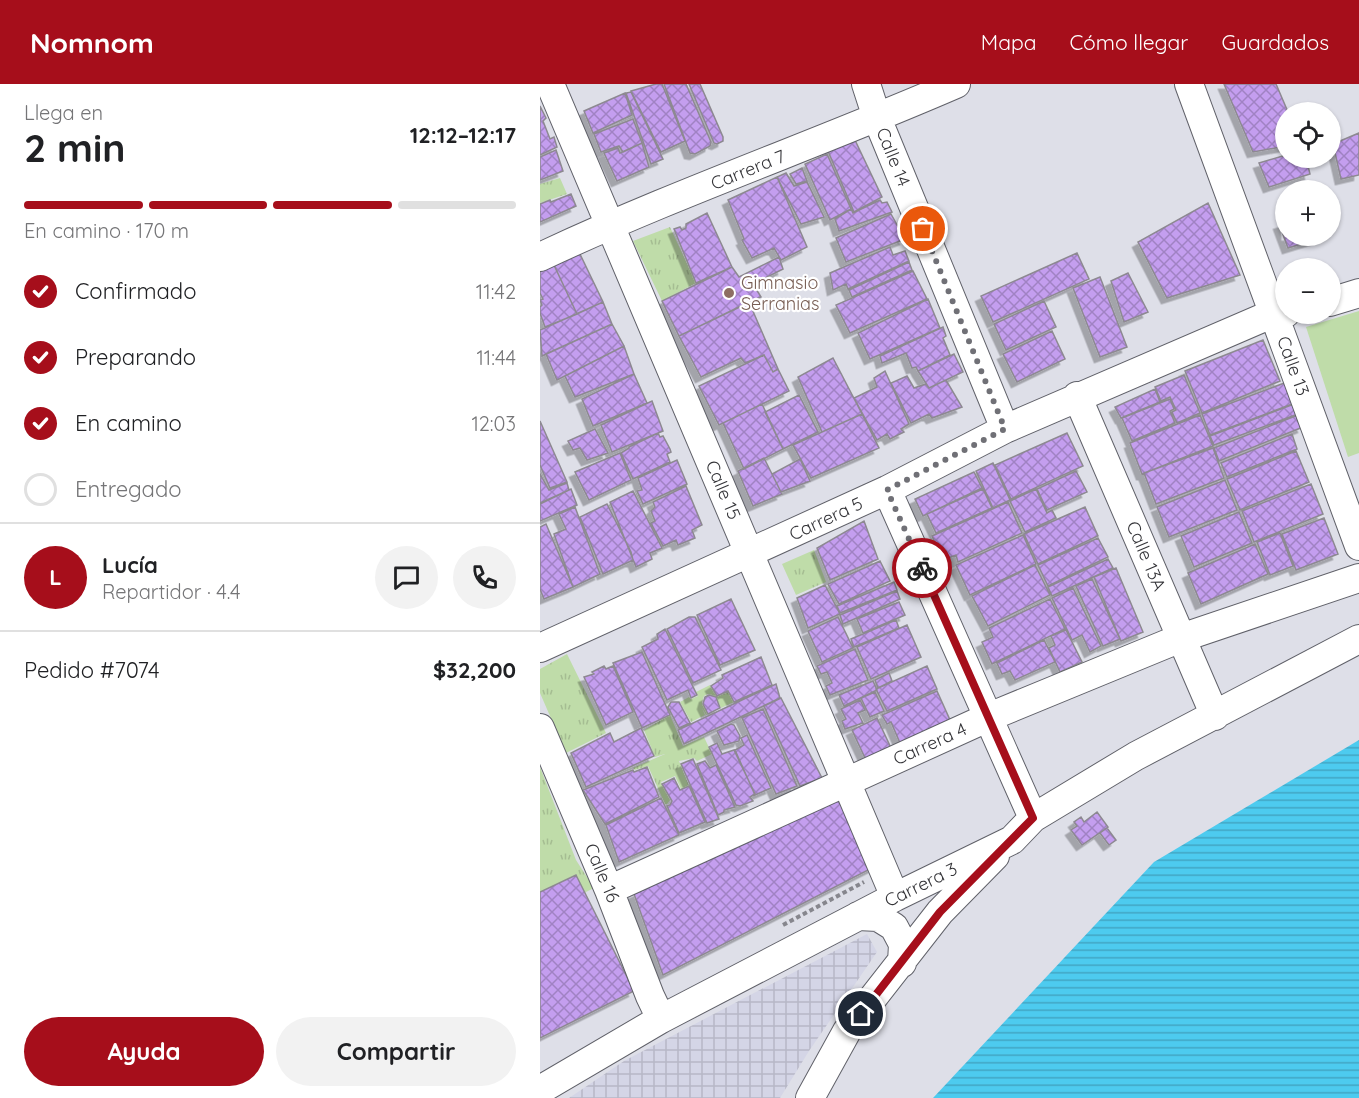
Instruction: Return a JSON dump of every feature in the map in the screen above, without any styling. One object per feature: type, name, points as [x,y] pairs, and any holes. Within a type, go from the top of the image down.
[{"type":"street","name":"Calle 15","points":[[550,84],[895,897]]},
{"type":"street","name":"Calle 14","points":[[866,84],[1005,429]]},
{"type":"street","name":"Carrera 7","points":[[540,257],[610,224],[878,118],[956,84]]},
{"type":"street","name":"Calle 13","points":[[1189,84],[1275,292]]},
{"type":"street","points":[[1341,283],[1359,278]]},
{"type":"street","points":[[1341,299],[1359,293]]},
{"type":"street","name":"Carrera 5","points":[[540,648],[887,490],[1005,429],[1077,396],[1275,312]]},
{"type":"street","name":"Calle 13","points":[[1287,324],[1359,546]]},
{"type":"street","name":"Calle 13A","points":[[1077,396],[1215,716]]},
{"type":"street","points":[[887,490],[1033,818]]},
{"type":"street","name":"Carrera 4","points":[[609,890],[988,717],[1181,638],[1359,578]]},
{"type":"street","name":"Carrera 3","points":[[540,1090],[661,1020],[895,897],[1012,840],[1033,818],[1136,756],[1359,639]]},
{"type":"street","name":"Calle 16","points":[[540,728],[661,1020]]},
{"type":"street","points":[[810,1098],[847,1031],[940,912],[1012,840]]},
{"type":"street","points":[[858,916],[878,917],[894,927],[903,944],[902,963]]},
{"type":"shaded area","points":[[867,934],[877,952],[809,1051],[780,1098],[569,1098],[624,1061]]},
{"type":"green space","points":[[560,178],[567,194],[540,203],[540,184]]},
{"type":"green space","points":[[670,227],[696,283],[662,301],[633,241]]},
{"type":"green space","points":[[1359,311],[1359,453],[1348,457],[1306,327],[1316,324],[1341,324],[1341,316]]},
{"type":"green space","points":[[814,550],[826,582],[796,595],[782,564]]},
{"type":"green space","points":[[567,654],[606,733],[566,753],[540,693],[540,669]]},
{"type":"green space","points":[[710,685],[717,696],[728,692],[734,702],[721,708],[716,697],[708,694],[704,696],[702,703],[708,714],[706,715],[702,708],[705,715],[691,722],[680,702],[689,697],[691,699],[698,696],[696,692]]},
{"type":"green space","points":[[670,715],[683,746],[704,737],[712,754],[697,761],[694,758],[679,761],[689,786],[681,789],[675,776],[661,782],[670,800],[665,804],[648,766],[635,770],[633,768],[665,754],[655,757],[644,730]]},
{"type":"green space","points":[[540,767],[576,860],[594,888],[540,915]]},
{"type":"water","points":[[1359,740],[1359,1098],[933,1098],[1154,862]]},
{"type":"building","points":[[662,84],[685,141],[661,152],[631,91]]},
{"type":"building","points":[[664,84],[686,84],[711,142],[710,146],[695,154],[690,153]]},
{"type":"building","points":[[689,84],[700,84],[723,141],[714,143]]},
{"type":"building","points":[[1224,84],[1276,84],[1284,102],[1275,102],[1275,148],[1253,152]]},
{"type":"building","points":[[631,92],[663,159],[651,164],[626,93]]},
{"type":"building","points":[[625,93],[632,115],[593,133],[584,111]]},
{"type":"building","points":[[540,106],[546,118],[543,121],[550,139],[554,137],[557,147],[540,155]]},
{"type":"building","points":[[633,119],[642,143],[623,152],[619,146],[601,152],[594,134]]},
{"type":"building","points":[[1359,133],[1359,175],[1341,179],[1338,168],[1341,168],[1341,141]]},
{"type":"building","points":[[854,138],[882,197],[854,212],[828,151]]},
{"type":"building","points":[[642,143],[649,167],[617,181],[604,153],[618,148],[620,153]]},
{"type":"building","points":[[556,150],[563,171],[540,180],[540,157]]},
{"type":"building","points":[[827,154],[851,209],[830,220],[805,164]]},
{"type":"building","points":[[1275,158],[1275,168],[1308,168],[1310,174],[1291,180],[1275,180],[1275,185],[1269,187],[1259,163]]},
{"type":"building","points":[[802,168],[807,181],[796,184],[790,174]]},
{"type":"building","points":[[786,173],[794,186],[807,182],[824,217],[801,224],[777,177]]},
{"type":"building","points":[[777,177],[807,247],[781,260],[774,248],[752,258],[742,240],[744,239],[728,200]]},
{"type":"building","points":[[571,194],[576,206],[540,222],[540,204]]},
{"type":"building","points":[[880,200],[882,203],[887,202],[892,212],[839,231],[835,219],[851,209],[853,213]]},
{"type":"building","points":[[1208,203],[1240,275],[1167,298],[1138,242]]},
{"type":"building","points":[[707,213],[732,267],[696,283],[674,229],[680,227],[682,230],[686,228],[686,224]]},
{"type":"building","points":[[891,214],[905,239],[846,262],[836,238]]},
{"type":"building","points":[[890,247],[893,255],[905,251],[909,261],[848,289],[846,284],[833,290],[830,273]]},
{"type":"building","points":[[579,252],[603,302],[577,314],[554,265]]},
{"type":"building","points":[[1077,253],[1089,279],[993,322],[981,296]]},
{"type":"building","points":[[779,257],[783,269],[753,284],[761,297],[679,336],[662,301],[732,267],[739,277]]},
{"type":"building","points":[[909,262],[912,270],[852,297],[849,290]]},
{"type":"building","points":[[554,265],[577,314],[545,327],[540,313],[542,305],[540,300],[543,299],[540,293],[540,272]]},
{"type":"building","points":[[913,271],[927,299],[850,333],[836,305]]},
{"type":"building","points":[[1128,273],[1148,312],[1124,322],[1111,281]]},
{"type":"building","points":[[1100,277],[1127,347],[1100,357],[1073,288]]},
{"type":"building","points":[[928,299],[940,328],[870,359],[858,333]]},
{"type":"building","points":[[1044,301],[1056,327],[1006,350],[994,324]]},
{"type":"building","points":[[603,302],[612,324],[542,356],[540,330]]},
{"type":"building","points":[[749,302],[778,369],[773,372],[764,355],[745,363],[741,358],[701,377],[679,336]]},
{"type":"building","points":[[612,324],[624,346],[557,380],[546,354]]},
{"type":"building","points":[[943,327],[946,336],[943,338],[950,355],[918,371],[916,367],[912,368],[906,353],[882,363],[880,356]]},
{"type":"building","points":[[1052,331],[1065,359],[1017,382],[1003,354]]},
{"type":"building","points":[[1263,340],[1280,381],[1202,413],[1185,371]]},
{"type":"building","points":[[624,346],[634,374],[575,397],[565,376]]},
{"type":"building","points":[[954,354],[963,372],[929,388],[918,371]]},
{"type":"building","points":[[764,355],[773,372],[778,369],[789,391],[719,425],[699,386]]},
{"type":"building","points":[[833,358],[862,414],[822,432],[798,377]]},
{"type":"building","points":[[885,371],[909,424],[901,429],[904,432],[890,439],[887,434],[877,440],[854,398],[877,387],[874,378]]},
{"type":"building","points":[[634,374],[647,403],[593,426],[582,399]]},
{"type":"building","points":[[1184,375],[1200,413],[1177,423],[1172,412],[1176,410],[1170,397],[1161,401],[1155,387]]},
{"type":"building","points":[[907,376],[914,388],[926,384],[929,388],[946,380],[962,407],[932,418],[929,414],[911,423],[891,383]]},
{"type":"building","points":[[1287,382],[1295,403],[1210,435],[1202,414]]},
{"type":"building","points":[[1155,389],[1160,402],[1121,418],[1115,407]]},
{"type":"building","points":[[799,395],[818,432],[783,449],[765,412]]},
{"type":"building","points":[[1170,399],[1174,409],[1170,411],[1175,423],[1132,441],[1122,418]]},
{"type":"building","points":[[652,401],[663,431],[612,452],[601,425]]},
{"type":"building","points":[[762,404],[783,449],[744,469],[723,423]]},
{"type":"building","points":[[1294,404],[1298,414],[1214,445],[1210,436]]},
{"type":"building","points":[[862,414],[879,448],[811,478],[793,445]]},
{"type":"building","points":[[1200,415],[1213,446],[1142,474],[1130,443]]},
{"type":"building","points":[[1298,415],[1303,427],[1219,461],[1214,448]]},
{"type":"building","points":[[540,421],[567,482],[550,488],[540,465]]},
{"type":"building","points":[[595,429],[608,453],[587,460],[580,448],[573,450],[568,441]]},
{"type":"building","points":[[658,433],[660,437],[663,436],[670,449],[671,452],[667,454],[670,462],[633,479],[621,453]]},
{"type":"building","points":[[1067,433],[1083,466],[1011,499],[995,465]]},
{"type":"building","points":[[1292,434],[1297,449],[1227,477],[1221,463]]},
{"type":"building","points":[[1213,448],[1224,478],[1156,504],[1144,473]]},
{"type":"building","points":[[1296,451],[1309,482],[1240,510],[1227,479]]},
{"type":"building","points":[[620,453],[631,480],[589,500],[575,472]]},
{"type":"building","points":[[764,458],[782,494],[753,506],[738,471]]},
{"type":"building","points":[[800,459],[810,481],[781,492],[772,474]]},
{"type":"building","points":[[677,460],[687,484],[643,504],[637,491],[642,490],[638,478]]},
{"type":"building","points":[[993,463],[1010,500],[993,508],[976,471]]},
{"type":"building","points":[[1076,471],[1087,492],[1047,510],[1037,489]]},
{"type":"building","points":[[974,472],[982,488],[923,516],[915,499]]},
{"type":"building","points":[[540,474],[549,490],[567,483],[569,490],[540,503]]},
{"type":"building","points":[[1225,480],[1237,510],[1169,537],[1157,507]]},
{"type":"building","points":[[1311,484],[1323,514],[1254,542],[1242,511]]},
{"type":"building","points":[[686,486],[702,525],[692,530],[695,538],[678,545],[676,540],[663,546],[651,523],[655,521],[651,511],[655,507],[653,502]]},
{"type":"building","points":[[571,489],[577,505],[540,521],[540,504]]},
{"type":"building","points":[[983,489],[992,508],[936,533],[927,514]]},
{"type":"building","points":[[1036,489],[1047,513],[1052,510],[1056,518],[1025,532],[1010,501]]},
{"type":"building","points":[[633,491],[662,548],[650,553],[652,559],[636,567],[610,502]]},
{"type":"building","points":[[1008,502],[1022,533],[958,562],[956,555],[943,560],[932,536]]},
{"type":"building","points":[[607,504],[633,560],[603,574],[580,517]]},
{"type":"building","points":[[575,507],[600,574],[573,587],[554,534],[566,529],[559,514]]},
{"type":"building","points":[[1085,507],[1098,536],[1038,564],[1024,534]]},
{"type":"building","points":[[1239,512],[1252,543],[1194,567],[1181,536]]},
{"type":"building","points":[[1324,518],[1338,554],[1296,570],[1282,534]]},
{"type":"building","points":[[864,521],[878,559],[830,580],[817,548]]},
{"type":"building","points":[[546,524],[573,587],[544,599],[540,589],[540,527]]},
{"type":"building","points":[[1280,533],[1293,566],[1270,575],[1257,542]]},
{"type":"building","points":[[1023,535],[1036,564],[970,595],[956,565]]},
{"type":"building","points":[[1098,538],[1108,557],[1048,586],[1038,565]]},
{"type":"building","points":[[1255,544],[1268,574],[1201,604],[1188,573]]},
{"type":"building","points":[[1108,559],[1113,568],[1052,596],[1048,587]]},
{"type":"building","points":[[880,561],[890,581],[839,604],[828,584]]},
{"type":"building","points":[[1035,565],[1050,595],[988,626],[972,596]]},
{"type":"building","points":[[1116,568],[1143,632],[1121,641],[1094,577]]},
{"type":"building","points":[[1092,579],[1120,639],[1103,646],[1076,586]]},
{"type":"building","points":[[894,582],[897,590],[840,613],[837,606]]},
{"type":"building","points":[[825,585],[840,614],[808,628],[797,598]]},
{"type":"building","points":[[1073,588],[1101,646],[1090,652],[1082,635],[1072,640],[1052,598]]},
{"type":"building","points":[[897,591],[900,599],[843,624],[840,615]]},
{"type":"building","points":[[731,599],[755,650],[720,665],[697,615]]},
{"type":"building","points":[[1050,599],[1065,629],[992,664],[982,642],[993,637],[989,628]]},
{"type":"building","points":[[899,602],[905,615],[863,633],[857,619]]},
{"type":"building","points":[[689,617],[695,617],[721,670],[693,683],[667,629]]},
{"type":"building","points":[[838,617],[853,648],[822,662],[808,631]]},
{"type":"building","points":[[896,620],[899,628],[854,647],[851,639]]},
{"type":"building","points":[[907,625],[921,657],[871,679],[857,647]]},
{"type":"building","points":[[665,629],[697,695],[691,698],[688,690],[667,700],[642,647],[658,639],[657,634]]},
{"type":"building","points":[[1066,630],[1082,662],[1060,672],[1049,648],[1055,645],[1051,636]]},
{"type":"building","points":[[1044,640],[1055,662],[1015,680],[1010,671],[1002,674],[997,663]]},
{"type":"building","points":[[855,649],[868,680],[830,695],[826,686],[832,683],[827,672],[821,674],[817,666]]},
{"type":"building","points":[[642,652],[670,715],[642,728],[613,663]]},
{"type":"building","points":[[761,657],[772,685],[734,702],[728,691],[717,696],[711,686],[723,678],[722,675]]},
{"type":"building","points":[[604,666],[606,669],[613,666],[633,712],[606,725],[584,677],[594,674],[592,672]]},
{"type":"building","points":[[927,666],[937,689],[887,711],[876,689]]},
{"type":"building","points":[[889,673],[892,681],[878,688],[875,680]]},
{"type":"building","points":[[873,681],[877,690],[844,706],[839,695]]},
{"type":"building","points":[[776,684],[780,698],[684,744],[678,730]]},
{"type":"building","points":[[937,691],[950,720],[900,743],[891,722],[887,724],[882,715]]},
{"type":"building","points":[[875,692],[884,711],[870,717],[861,698]]},
{"type":"building","points":[[709,695],[716,697],[720,708],[708,714],[703,704],[705,697]]},
{"type":"building","points":[[781,698],[822,778],[800,786],[764,706]]},
{"type":"building","points":[[860,700],[865,710],[858,713],[863,723],[845,729],[842,721],[846,719],[841,709]]},
{"type":"building","points":[[671,702],[679,702],[690,723],[679,728],[668,707]]},
{"type":"building","points":[[763,709],[797,786],[776,794],[742,718]]},
{"type":"building","points":[[877,718],[891,748],[866,760],[852,730]]},
{"type":"building","points":[[731,724],[740,736],[739,741],[724,745],[717,731]]},
{"type":"building","points":[[641,728],[654,756],[586,787],[571,753],[610,733],[614,742]]},
{"type":"building","points":[[747,735],[771,788],[755,795],[735,750],[744,745],[741,738]]},
{"type":"building","points":[[717,743],[722,754],[734,750],[755,794],[750,797],[753,801],[740,806],[736,805],[709,747]]},
{"type":"building","points":[[693,759],[719,819],[707,823],[681,764]]},
{"type":"building","points":[[705,761],[710,768],[716,765],[735,807],[724,810],[718,815],[697,764]]},
{"type":"building","points":[[647,767],[659,797],[605,824],[583,790],[633,770],[634,772]]},
{"type":"building","points":[[674,778],[680,790],[689,786],[705,822],[679,833],[667,806],[672,801],[662,784]]},
{"type":"building","points":[[841,796],[874,867],[663,975],[634,894]]},
{"type":"building","points":[[661,798],[679,835],[619,862],[606,825]]},
{"type":"building","points":[[1097,812],[1108,827],[1082,845],[1071,830],[1077,826],[1074,822],[1081,817],[1084,822]]},
{"type":"building","points":[[1107,828],[1116,840],[1109,845],[1100,833]]},
{"type":"building","points":[[576,875],[634,991],[540,1038],[540,892]]},
{"type":"way so far","points":[[922,568],[887,490],[1005,429],[923,229]]},
{"type":"place","name":"Gimnasio Serranias","points":[[729,293]]},
{"type":"route","points":[[861,1014],[940,912],[1033,818],[922,568]]}]
